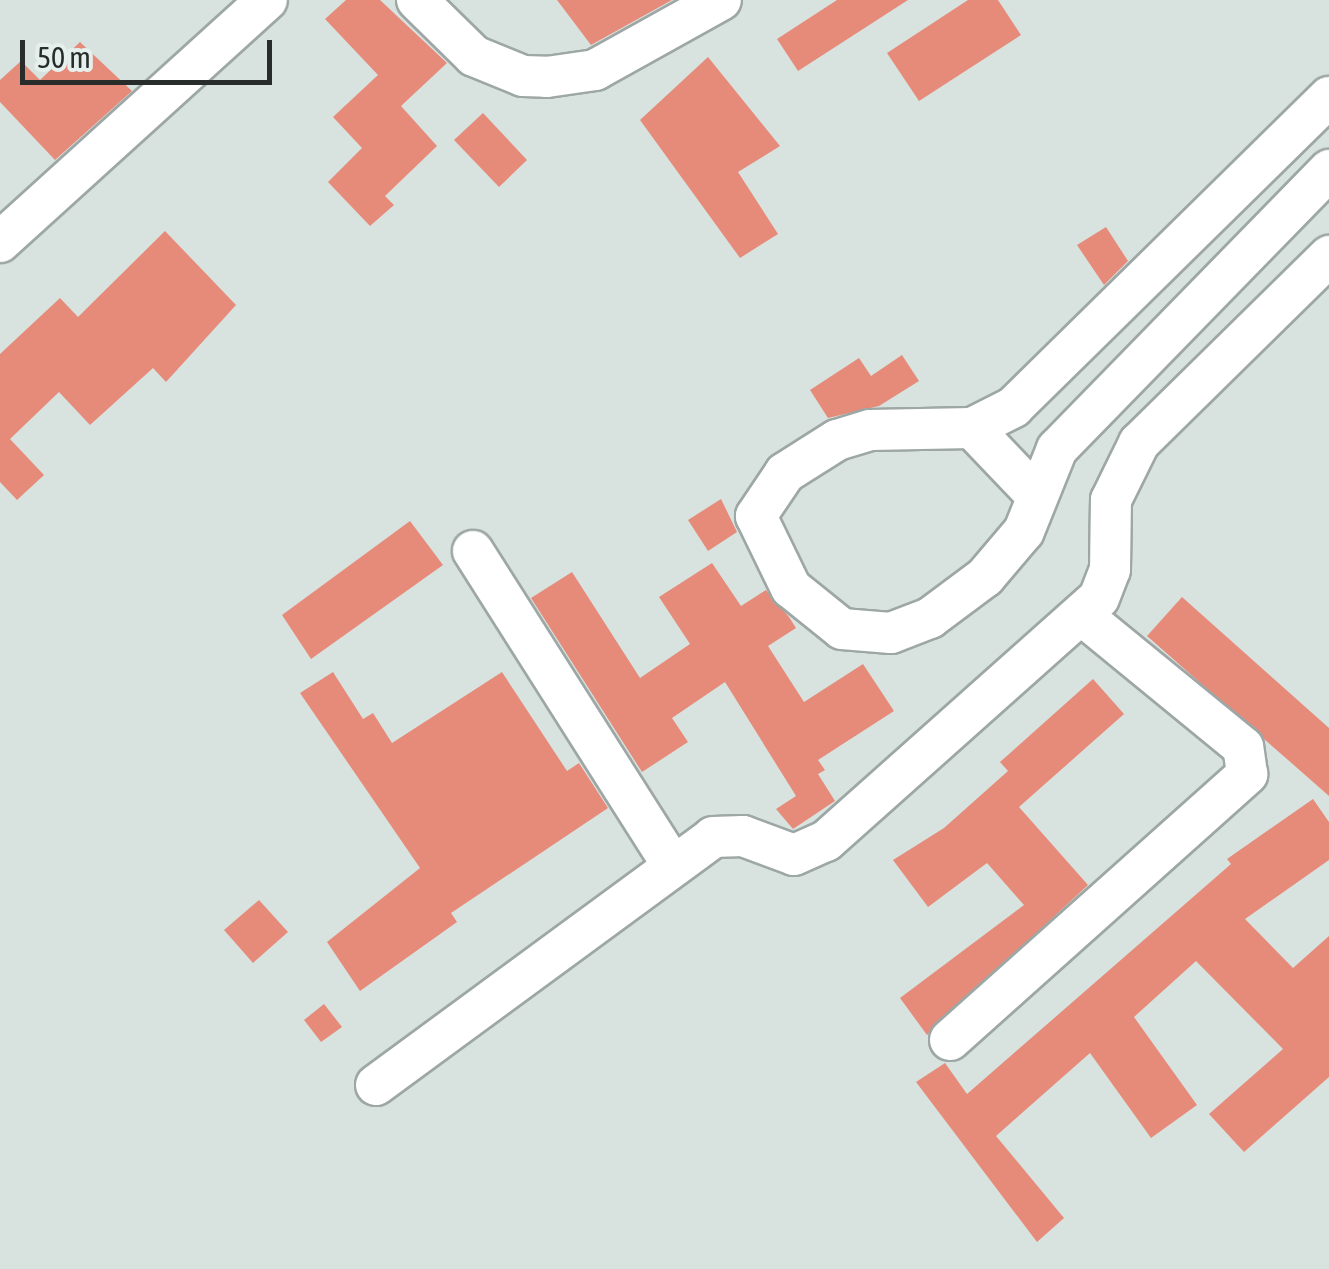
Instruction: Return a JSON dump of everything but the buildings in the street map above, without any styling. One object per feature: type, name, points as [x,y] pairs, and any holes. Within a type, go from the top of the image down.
[{"type":"street","points":[[0,242],[267,0]]},
{"type":"street","points":[[417,0],[474,56],[523,76],[548,77],[594,70],[721,0]]},
{"type":"street","points":[[1329,97],[1014,407],[972,428],[870,430],[837,440],[785,472],[756,516],[791,588],[842,629],[891,633],[917,623],[1009,555],[1057,450],[1329,170]]},
{"type":"street","points":[[376,1086],[673,866],[728,833],[808,853],[1083,616],[1105,586],[1111,500],[1140,443],[1329,256]]},
{"type":"street","points":[[972,428],[1036,495]]},
{"type":"street","points":[[472,551],[673,866]]},
{"type":"street","points":[[950,1040],[1247,774],[1243,748],[1083,616]]}]
